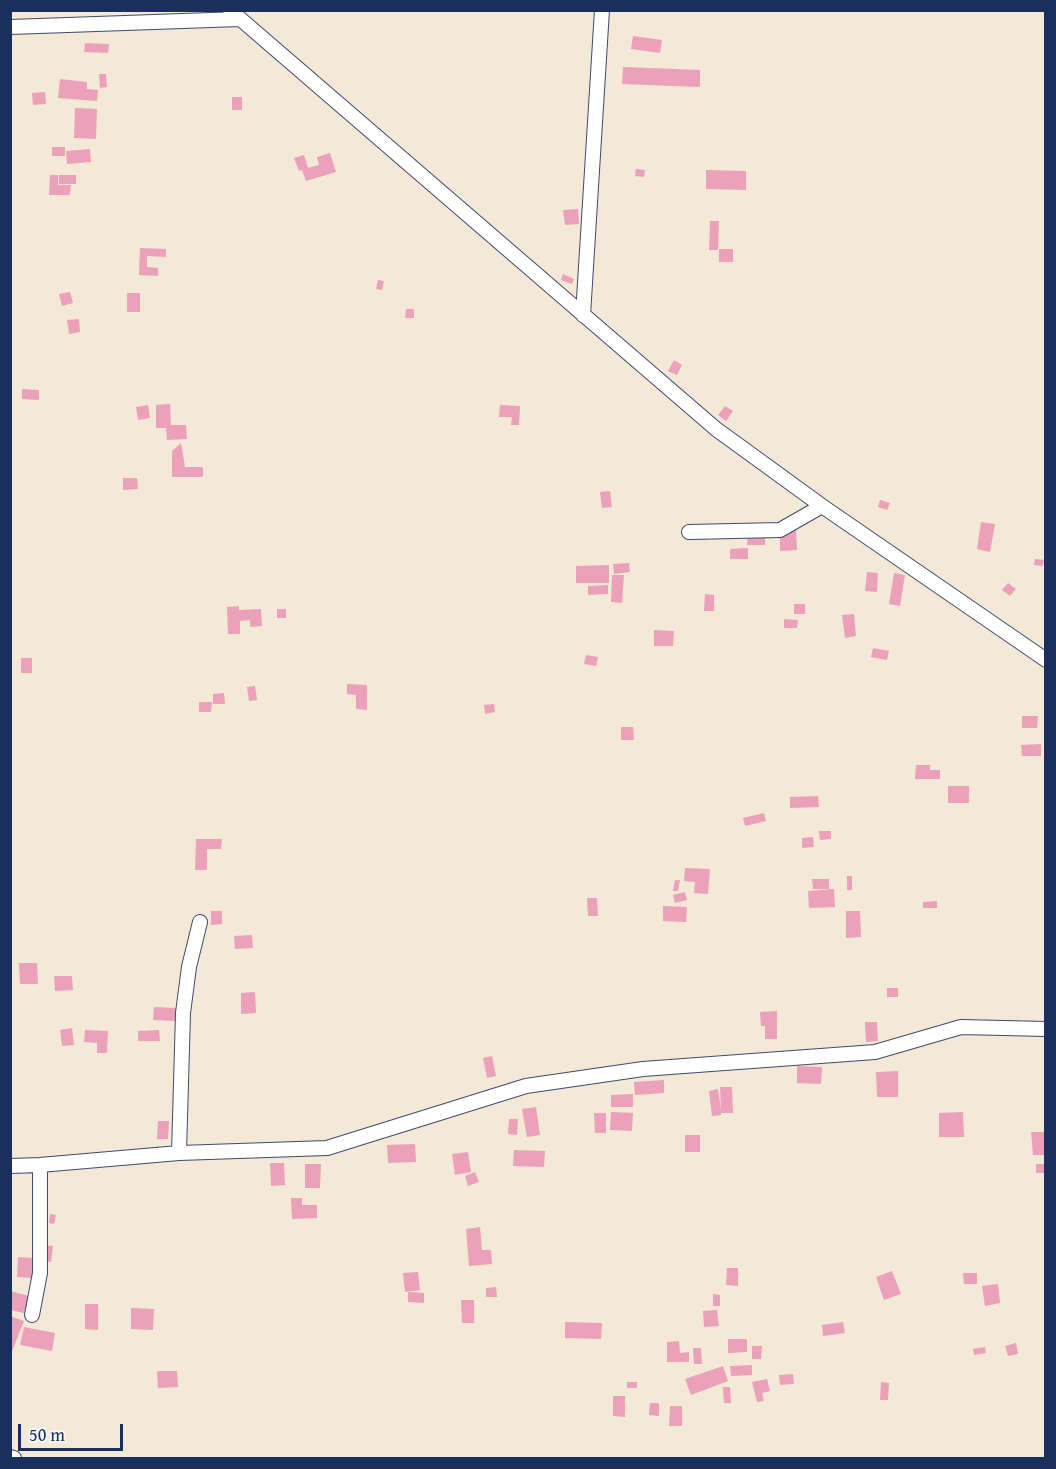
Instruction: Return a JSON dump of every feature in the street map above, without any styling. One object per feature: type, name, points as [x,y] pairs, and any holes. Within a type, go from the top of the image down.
[{"type":"street","points":[[583,315],[602,10]]},
{"type":"street","points":[[10,27],[235,15],[716,429],[822,506],[1046,660]]},
{"type":"street","points":[[689,532],[780,530],[822,506]]},
{"type":"street","points":[[178,1153],[183,1013],[189,967],[200,922]]},
{"type":"street","points":[[10,1166],[178,1153],[327,1148],[526,1086],[644,1070],[875,1052],[961,1028],[1046,1029]]},
{"type":"street","points":[[32,1315],[40,1273],[40,1165]]},
{"type":"building","points":[[633,36],[662,40],[660,53],[631,49]]},
{"type":"building","points":[[85,43],[109,44],[108,53],[84,52]]},
{"type":"building","points":[[623,67],[700,70],[700,87],[622,84]]},
{"type":"building","points":[[99,74],[106,74],[107,87],[100,88]]},
{"type":"building","points":[[60,79],[87,82],[87,89],[98,90],[97,101],[58,98]]},
{"type":"building","points":[[45,92],[46,104],[33,105],[32,93]]},
{"type":"building","points":[[232,97],[242,97],[242,110],[232,110]]},
{"type":"building","points":[[75,108],[97,109],[96,139],[74,138]]},
{"type":"building","points":[[52,147],[65,147],[65,156],[52,156]]},
{"type":"building","points":[[90,149],[91,162],[67,164],[66,151]]},
{"type":"building","points":[[330,153],[336,172],[306,181],[294,158],[304,155],[308,168],[319,165],[317,157]]},
{"type":"building","points":[[636,169],[645,170],[644,177],[635,176]]},
{"type":"building","points":[[706,170],[746,171],[746,190],[706,189]]},
{"type":"building","points":[[50,175],[58,175],[58,185],[71,185],[70,195],[49,195]]},
{"type":"building","points":[[59,175],[76,175],[76,184],[59,184]]},
{"type":"building","points":[[578,209],[579,224],[565,225],[563,210]]},
{"type":"building","points":[[710,221],[719,221],[718,250],[709,250]]},
{"type":"building","points":[[140,248],[166,249],[166,257],[147,256],[147,267],[158,268],[158,276],[139,275]]},
{"type":"building","points":[[719,249],[733,249],[733,262],[719,262]]},
{"type":"building","points":[[563,274],[574,279],[572,284],[561,280]]},
{"type":"building","points":[[378,280],[384,281],[382,290],[376,289]]},
{"type":"building","points":[[70,292],[73,303],[62,306],[59,294]]},
{"type":"building","points":[[127,293],[140,293],[140,312],[127,312]]},
{"type":"building","points":[[406,309],[414,309],[414,318],[405,318]]},
{"type":"building","points":[[79,319],[80,332],[69,334],[67,320]]},
{"type":"building","points":[[674,360],[682,365],[677,375],[668,371]]},
{"type":"building","points":[[22,389],[39,390],[39,400],[22,399]]},
{"type":"building","points":[[170,404],[171,425],[186,425],[187,439],[167,440],[166,428],[156,428],[156,405]]},
{"type":"building","points":[[148,405],[150,418],[138,420],[136,407]]},
{"type":"building","points":[[500,405],[520,406],[519,425],[511,425],[512,417],[499,417]]},
{"type":"building","points":[[725,406],[733,411],[726,421],[718,415]]},
{"type":"building","points":[[181,443],[185,467],[203,467],[203,477],[172,477],[172,451]]},
{"type":"building","points":[[123,478],[137,478],[138,489],[123,490]]},
{"type":"building","points":[[610,491],[612,507],[602,508],[600,492]]},
{"type":"building","points":[[880,500],[890,503],[887,510],[878,507]]},
{"type":"building","points":[[981,522],[995,524],[990,552],[977,549]]},
{"type":"building","points":[[780,530],[796,530],[797,550],[780,551]]},
{"type":"building","points":[[748,532],[765,533],[765,545],[747,545]]},
{"type":"building","points":[[748,548],[748,559],[730,559],[730,549]]},
{"type":"building","points":[[1035,559],[1044,560],[1043,566],[1034,565]]},
{"type":"building","points":[[629,563],[630,572],[614,574],[613,564]]},
{"type":"building","points":[[609,565],[609,583],[576,583],[576,566]]},
{"type":"building","points":[[867,572],[878,573],[877,592],[865,591]]},
{"type":"building","points":[[894,573],[905,575],[900,606],[889,604]]},
{"type":"building","points":[[612,575],[624,575],[622,603],[611,602]]},
{"type":"building","points":[[1008,583],[1016,589],[1010,596],[1002,590]]},
{"type":"building","points":[[608,585],[608,594],[588,595],[588,586]]},
{"type":"building","points":[[705,594],[714,595],[714,611],[704,611]]},
{"type":"building","points":[[794,604],[805,604],[805,614],[794,614]]},
{"type":"building","points":[[239,606],[239,610],[261,609],[262,626],[250,627],[250,620],[240,621],[240,634],[228,634],[227,607]]},
{"type":"building","points":[[277,609],[286,609],[286,618],[277,618]]},
{"type":"building","points":[[854,614],[856,636],[845,638],[842,615]]},
{"type":"building","points":[[784,619],[798,620],[797,628],[784,628]]},
{"type":"building","points":[[654,630],[674,631],[673,646],[654,646]]},
{"type":"building","points":[[873,648],[889,651],[887,660],[871,657]]},
{"type":"building","points":[[586,655],[598,657],[596,666],[584,664]]},
{"type":"building","points":[[21,658],[32,658],[32,673],[21,673]]},
{"type":"building","points":[[347,684],[367,685],[367,710],[356,709],[356,695],[347,694]]},
{"type":"building","points":[[255,686],[257,700],[249,701],[247,687]]},
{"type":"building","points":[[224,693],[225,704],[213,704],[213,694]]},
{"type":"building","points":[[199,702],[212,702],[211,712],[199,712]]},
{"type":"building","points":[[494,704],[495,712],[485,714],[484,705]]},
{"type":"building","points":[[1022,716],[1038,716],[1037,728],[1022,728]]},
{"type":"building","points":[[621,727],[633,727],[634,740],[621,740]]},
{"type":"building","points":[[1041,744],[1041,756],[1022,756],[1021,745]]},
{"type":"building","points":[[916,765],[930,765],[930,770],[940,770],[940,779],[915,779]]},
{"type":"building","points":[[948,786],[969,786],[969,803],[948,803]]},
{"type":"building","points":[[818,796],[819,807],[790,808],[790,797]]},
{"type":"building","points":[[764,813],[766,821],[745,826],[743,818]]},
{"type":"building","points":[[819,831],[831,831],[831,839],[820,840]]},
{"type":"building","points":[[813,837],[814,847],[802,848],[802,838]]},
{"type":"building","points":[[196,839],[222,839],[221,849],[207,849],[207,870],[195,870]]},
{"type":"building","points":[[685,868],[710,869],[708,894],[694,893],[695,882],[684,881]]},
{"type":"building","points":[[847,876],[852,876],[852,890],[847,890]]},
{"type":"building","points":[[812,879],[829,879],[829,889],[813,889]]},
{"type":"building","points":[[675,880],[680,880],[678,891],[673,891]]},
{"type":"building","points":[[834,889],[835,907],[809,908],[808,891]]},
{"type":"building","points":[[685,892],[687,900],[675,903],[673,895]]},
{"type":"building","points":[[587,898],[597,898],[598,916],[588,916]]},
{"type":"building","points":[[937,901],[937,908],[923,908],[923,902]]},
{"type":"building","points":[[663,906],[687,907],[686,922],[663,921]]},
{"type":"building","points":[[211,911],[222,911],[222,924],[211,925]]},
{"type":"building","points":[[846,911],[860,911],[861,937],[846,938]]},
{"type":"building","points":[[252,935],[253,948],[235,949],[234,936]]},
{"type":"building","points":[[19,963],[37,963],[38,984],[20,984]]},
{"type":"building","points":[[54,976],[72,976],[73,990],[55,991]]},
{"type":"building","points":[[887,988],[898,988],[898,997],[887,997]]},
{"type":"building","points":[[255,992],[256,1013],[241,1014],[241,993]]},
{"type":"building","points":[[154,1007],[176,1008],[175,1021],[153,1020]]},
{"type":"building","points":[[777,1011],[777,1039],[765,1039],[765,1026],[761,1026],[760,1012]]},
{"type":"building","points":[[865,1022],[877,1022],[878,1041],[866,1042]]},
{"type":"building","points":[[72,1028],[74,1045],[62,1046],[60,1030]]},
{"type":"building","points":[[85,1030],[108,1031],[107,1053],[97,1053],[97,1043],[84,1042]]},
{"type":"building","points":[[159,1030],[160,1041],[138,1041],[138,1031]]},
{"type":"building","points":[[492,1056],[496,1076],[487,1078],[483,1058]]},
{"type":"building","points":[[797,1066],[822,1067],[821,1084],[797,1083]]},
{"type":"building","points":[[898,1071],[898,1097],[877,1097],[876,1072]]},
{"type":"building","points":[[664,1080],[664,1093],[635,1095],[634,1082]]},
{"type":"building","points":[[720,1087],[732,1087],[733,1113],[712,1116],[709,1091],[718,1089],[721,1110]]},
{"type":"building","points":[[633,1094],[633,1107],[611,1107],[611,1095]]},
{"type":"building","points":[[536,1107],[540,1135],[527,1137],[522,1109]]},
{"type":"building","points":[[611,1112],[633,1113],[632,1131],[610,1130]]},
{"type":"building","points":[[963,1112],[964,1137],[939,1137],[939,1113]]},
{"type":"building","points":[[594,1113],[606,1113],[606,1133],[595,1133]]},
{"type":"building","points":[[509,1119],[518,1119],[517,1135],[508,1134]]},
{"type":"building","points":[[158,1121],[169,1121],[168,1139],[157,1139]]},
{"type":"building","points":[[1031,1132],[1046,1132],[1046,1155],[1033,1155]]},
{"type":"building","points":[[685,1135],[700,1135],[700,1152],[685,1152]]},
{"type":"building","points":[[415,1144],[416,1162],[388,1163],[387,1145]]},
{"type":"building","points":[[514,1150],[545,1151],[544,1167],[513,1166]]},
{"type":"building","points":[[468,1152],[471,1172],[455,1175],[452,1154]]},
{"type":"building","points":[[270,1163],[284,1163],[285,1185],[271,1186]]},
{"type":"building","points":[[305,1164],[321,1164],[320,1188],[305,1188]]},
{"type":"building","points":[[1036,1164],[1046,1164],[1046,1173],[1036,1173]]},
{"type":"building","points":[[475,1172],[479,1182],[468,1186],[465,1176]]},
{"type":"building","points":[[291,1198],[302,1198],[302,1205],[317,1205],[317,1218],[292,1219]]},
{"type":"building","points":[[50,1214],[56,1215],[54,1224],[49,1223]]},
{"type":"building","points":[[480,1227],[482,1250],[491,1250],[492,1264],[469,1266],[466,1229]]},
{"type":"building","points":[[43,1245],[53,1246],[51,1262],[42,1261]]},
{"type":"building","points":[[18,1257],[35,1258],[34,1278],[17,1277]]},
{"type":"building","points":[[727,1268],[738,1268],[738,1286],[726,1285]]},
{"type":"building","points":[[892,1271],[901,1294],[884,1300],[876,1277]]},
{"type":"building","points":[[418,1272],[420,1290],[405,1292],[403,1273]]},
{"type":"building","points":[[963,1273],[977,1273],[977,1284],[964,1284]]},
{"type":"building","points":[[998,1284],[1000,1303],[985,1306],[982,1286]]},
{"type":"building","points":[[496,1287],[497,1297],[486,1297],[486,1288]]},
{"type":"building","points":[[10,1291],[29,1296],[24,1313],[10,1310]]},
{"type":"building","points":[[408,1292],[424,1293],[424,1303],[408,1302]]},
{"type":"building","points":[[713,1294],[720,1295],[720,1306],[713,1306]]},
{"type":"building","points":[[461,1300],[474,1300],[474,1323],[462,1323]]},
{"type":"building","points":[[85,1304],[98,1304],[98,1330],[85,1329]]},
{"type":"building","points":[[131,1308],[154,1309],[153,1330],[131,1329]]},
{"type":"building","points":[[717,1310],[719,1326],[704,1327],[703,1311]]},
{"type":"building","points":[[10,1316],[24,1321],[11,1354],[10,1354]]},
{"type":"building","points":[[565,1322],[602,1323],[601,1339],[565,1338]]},
{"type":"building","points":[[843,1322],[845,1333],[823,1336],[822,1325]]},
{"type":"building","points":[[24,1327],[55,1333],[52,1351],[20,1345]]},
{"type":"building","points":[[728,1339],[747,1339],[747,1352],[728,1353]]},
{"type":"building","points":[[679,1341],[680,1353],[689,1352],[689,1362],[667,1362],[667,1342]]},
{"type":"building","points":[[1016,1343],[1018,1354],[1008,1356],[1005,1346]]},
{"type":"building","points":[[752,1346],[762,1346],[761,1359],[752,1359]]},
{"type":"building","points":[[985,1347],[986,1353],[974,1355],[973,1349]]},
{"type":"building","points":[[693,1348],[701,1348],[702,1364],[694,1364]]},
{"type":"building","points":[[752,1365],[752,1375],[731,1376],[730,1366]]},
{"type":"building","points":[[723,1366],[728,1381],[691,1395],[685,1379]]},
{"type":"building","points":[[157,1371],[177,1371],[178,1387],[158,1388]]},
{"type":"building","points":[[793,1374],[794,1384],[780,1385],[779,1375]]},
{"type":"building","points":[[767,1379],[770,1391],[762,1393],[764,1401],[757,1402],[752,1382]]},
{"type":"building","points":[[627,1382],[637,1382],[637,1388],[627,1388]]},
{"type":"building","points":[[881,1382],[889,1383],[888,1400],[880,1400]]},
{"type":"building","points":[[723,1387],[730,1387],[731,1403],[724,1403]]},
{"type":"building","points":[[613,1396],[625,1396],[625,1417],[613,1416]]},
{"type":"building","points":[[650,1403],[659,1403],[659,1416],[649,1415]]},
{"type":"building","points":[[670,1406],[682,1406],[682,1426],[669,1426]]}]
